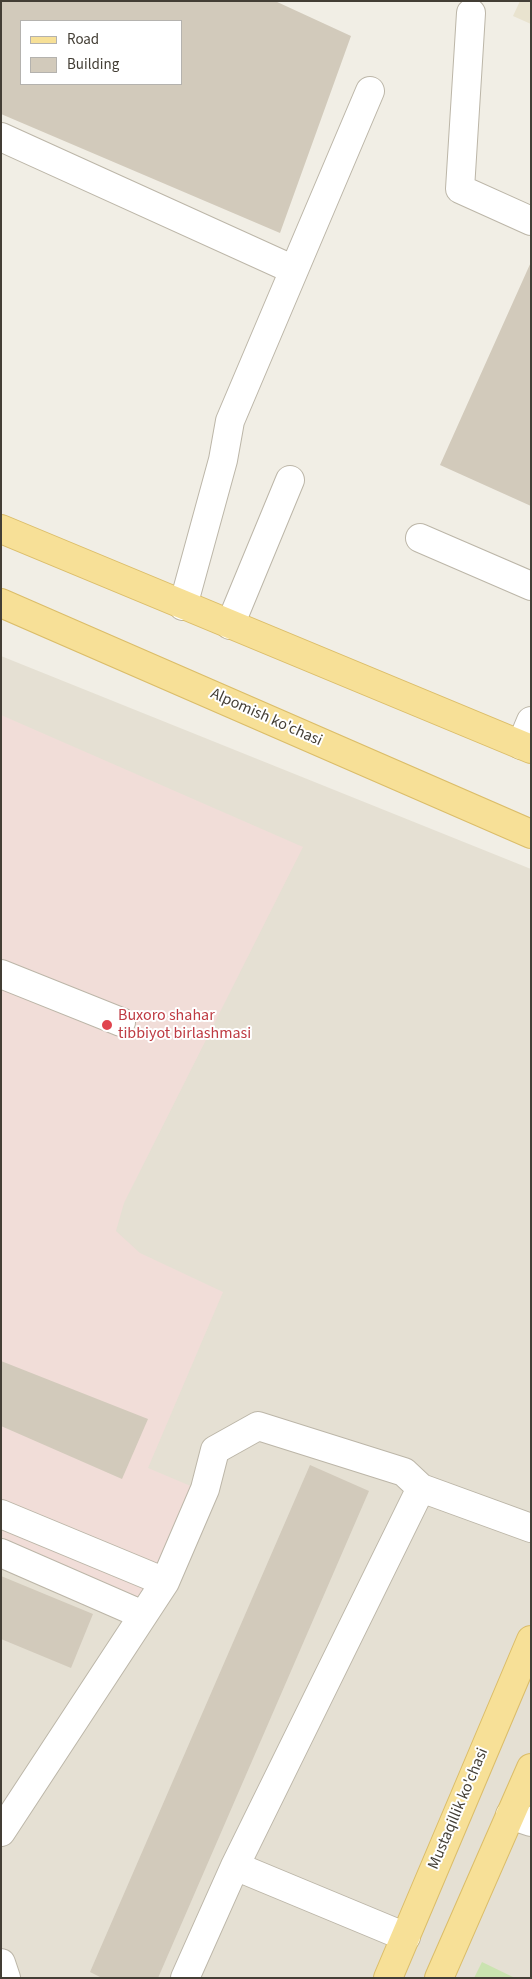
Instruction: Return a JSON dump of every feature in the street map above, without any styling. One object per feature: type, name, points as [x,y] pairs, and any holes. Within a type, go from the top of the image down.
[{"type":"main road","points":[[1,529],[230,626],[527,738]]},
{"type":"main road","name":"Alpomish ko'chasi","points":[[1,603],[531,834]]},
{"type":"main road","name":"Mustaqillik ko'chasi","points":[[388,1978],[531,1640]]},
{"type":"main road","points":[[439,1978],[520,1819],[531,1768]]},
{"type":"lane","points":[[471,13],[460,190],[531,221]]},
{"type":"lane","points":[[183,606],[223,460],[230,421],[370,91]]},
{"type":"lane","points":[[1,137],[294,270]]},
{"type":"lane","points":[[230,626],[290,480]]},
{"type":"lane","points":[[420,538],[531,586]]},
{"type":"lane","points":[[1,974],[121,1022]]},
{"type":"lane","points":[[1,1832],[165,1582],[205,1489],[215,1450],[258,1426],[404,1472],[422,1488],[531,1528]]},
{"type":"lane","points":[[185,1978],[235,1866],[422,1488]]},
{"type":"lane","points":[[1,1514],[165,1582]]},
{"type":"lane","points":[[1,1553],[144,1615]]},
{"type":"lane","points":[[235,1866],[406,1937]]},
{"type":"lane","points":[[1,1963],[6,1978]]},
{"type":"shaded area","points":[[520,1],[531,1],[531,24],[513,16]]},
{"type":"shaded area","points":[[1,656],[531,869],[531,1978],[1,1978]]},
{"type":"shaded area","name":"Buxoro shahar tibbiyot birlashmasi","points":[[1,715],[303,847],[124,1203],[116,1231],[140,1253],[223,1292],[148,1468],[193,1487],[146,1600],[1,1540]]},
{"type":"green space","points":[[482,1962],[515,1978],[474,1978]]},
{"type":"building","points":[[1,1],[275,1],[351,36],[280,233],[1,114]]},
{"type":"building","points":[[531,262],[531,506],[440,465]]},
{"type":"building","points":[[1,1361],[148,1419],[122,1479],[1,1426]]},
{"type":"building","points":[[310,1465],[369,1491],[158,1978],[102,1978],[90,1972]]},
{"type":"building","points":[[1,1576],[93,1614],[71,1668],[1,1639]]},
{"type":"place","name":"Buxoro shahar tibbiyot birlashmasi","points":[[107,1025]]}]
